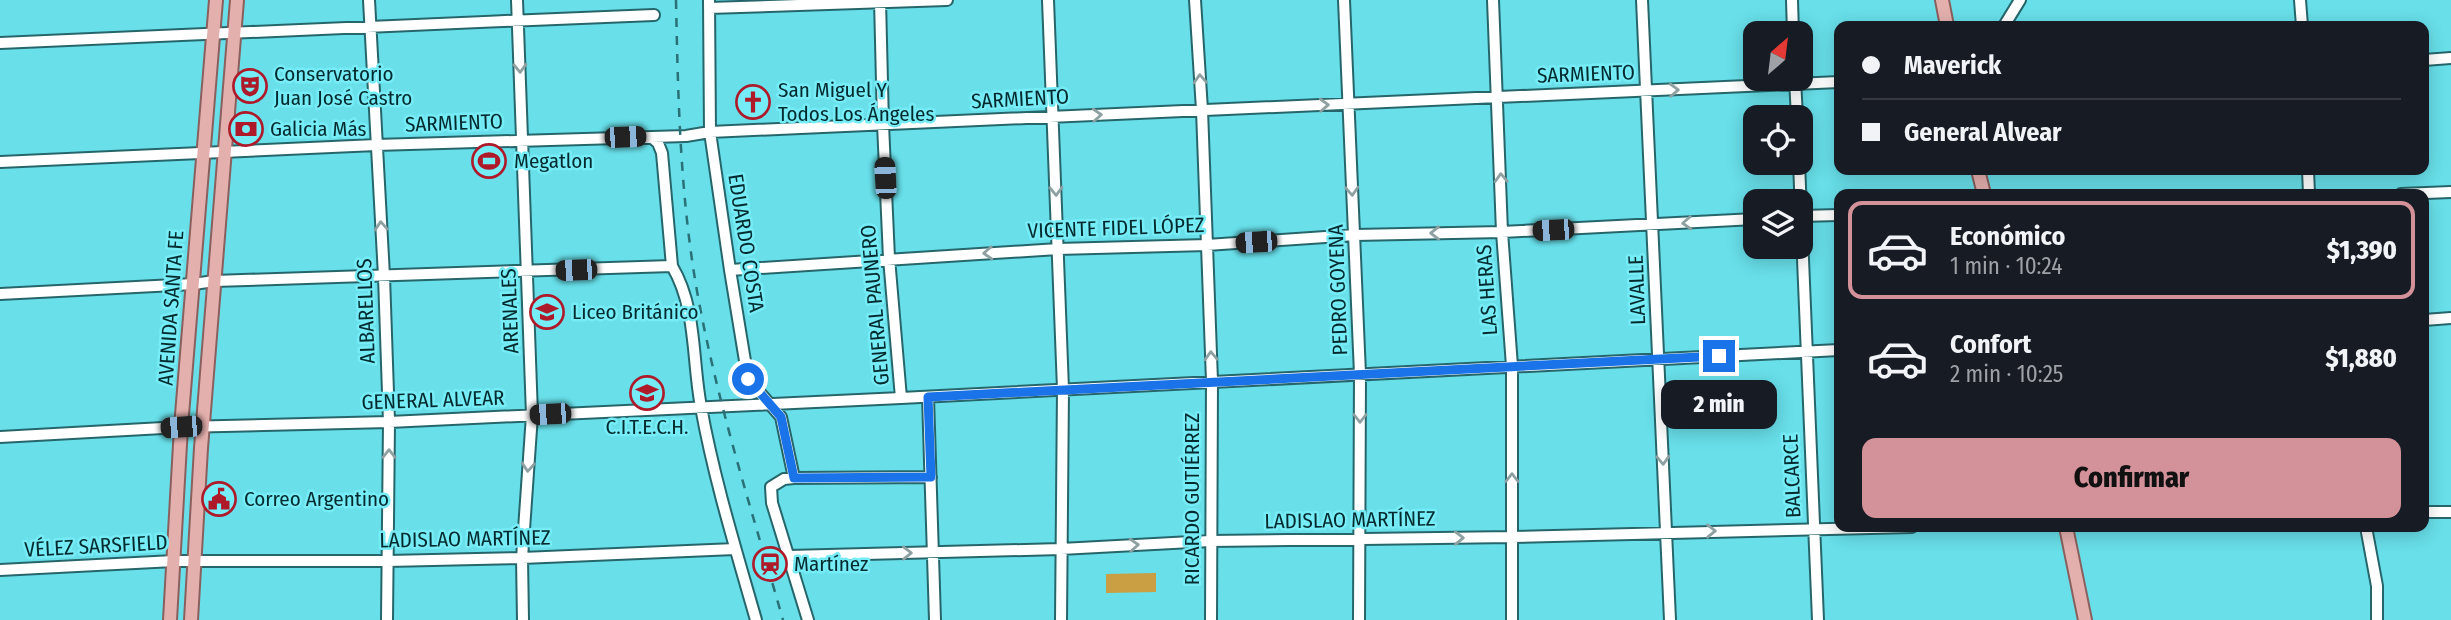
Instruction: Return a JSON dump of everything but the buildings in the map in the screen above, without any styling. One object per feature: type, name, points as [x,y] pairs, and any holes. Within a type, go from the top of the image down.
[{"type":"main road","name":"AVENIDA SANTA FE","points":[[170,620],[181,427],[216,0]]},
{"type":"main road","name":"AVENIDA SANTA FE","points":[[191,620],[202,427],[237,0]]},
{"type":"main road","points":[[1942,0],[1946,21]]},
{"type":"main road","points":[[2067,532],[2085,620]]},
{"type":"street","name":"ALBARELLOS","points":[[369,0],[389,422],[387,620]]},
{"type":"street","name":"ARENALES","points":[[517,0],[532,415],[522,558],[523,620]]},
{"type":"street","points":[[709,4],[947,0]]},
{"type":"street","points":[[1048,0],[1063,389],[1061,620]]},
{"type":"street","name":"RICARDO GUTIÉRREZ","points":[[1195,0],[1212,381],[1211,620]]},
{"type":"street","name":"PEDRO GOYENA","points":[[1344,0],[1360,374],[1359,620]]},
{"type":"street","name":"LAS HERAS","points":[[1493,0],[1502,232],[1511,366],[1512,620]]},
{"type":"street","name":"LAVALLE","points":[[1642,0],[1670,620]]},
{"type":"street","points":[[1792,0],[1793,21]]},
{"type":"street","points":[[2007,21],[2020,0]]},
{"type":"street","points":[[2300,0],[2302,21]]},
{"type":"street","name":"GENERAL PAUNERO","points":[[880,1],[889,258],[901,398]]},
{"type":"street","name":"EDUARDO COSTA","points":[[709,4],[710,132],[748,379],[781,417],[794,478]]},
{"type":"street","points":[[0,43],[654,15]]},
{"type":"street","points":[[2429,60],[2451,58]]},
{"type":"street","name":"SARMIENTO","points":[[1813,82],[1834,82]]},
{"type":"street","name":"SARMIENTO","points":[[0,162],[376,145],[686,136],[710,132],[1743,85]]},
{"type":"street","points":[[651,137],[658,144],[664,168],[672,266],[682,282],[689,313],[701,406],[735,549],[756,620]]},
{"type":"street","points":[[2429,193],[2451,192]]},
{"type":"street","points":[[1813,216],[1834,215]]},
{"type":"street","name":"VICENTE FIDEL LÓPEZ","points":[[730,271],[889,258],[1058,249],[1743,220]]},
{"type":"street","name":"BALCARCE","points":[[1803,259],[1818,620]]},
{"type":"street","points":[[0,294],[214,281],[672,266]]},
{"type":"street","points":[[2429,320],[2451,318]]},
{"type":"street","name":"GENERAL ALVEAR","points":[[0,437],[181,427],[389,422],[928,397],[1834,350]]},
{"type":"street","points":[[928,397],[935,620]]},
{"type":"street","points":[[808,620],[772,503],[771,487],[784,479],[794,478],[931,477]]},
{"type":"street","points":[[2429,512],[2451,512]]},
{"type":"street","name":"LADISLAO MARTÍNEZ","points":[[789,556],[1061,549],[1210,541],[1834,529]]},
{"type":"street","points":[[2367,532],[2377,586],[2377,620]]},
{"type":"street","name":"LADISLAO MARTÍNEZ","points":[[195,561],[388,561],[735,549]]},
{"type":"street","name":"VÉLEZ SARSFIELD","points":[[0,570],[195,561]]},
{"type":"shaded area","points":[[1156,573],[1156,592],[1106,593],[1106,574]]},
{"type":"railway","points":[[676,0],[683,182],[697,291],[725,416],[783,620]]},
{"type":"place","name":"Conservatorio Juan José Castro","points":[[250,86]]},
{"type":"place","name":"San Miguel Y Todos Los Ángeles","points":[[753,102]]},
{"type":"place","name":"Galicia Más","points":[[246,129]]},
{"type":"place","name":"Megatlon","points":[[489,161]]},
{"type":"place","name":"Liceo Británico","points":[[547,312]]},
{"type":"place","name":"C.I.T.E.C.H.","points":[[647,393]]},
{"type":"place","name":"Correo Argentino","points":[[219,499]]},
{"type":"place","name":"Martínez","points":[[770,564]]},
{"type":"route","points":[[748,379],[781,417],[794,478],[931,477],[928,397],[1719,356]]}]
